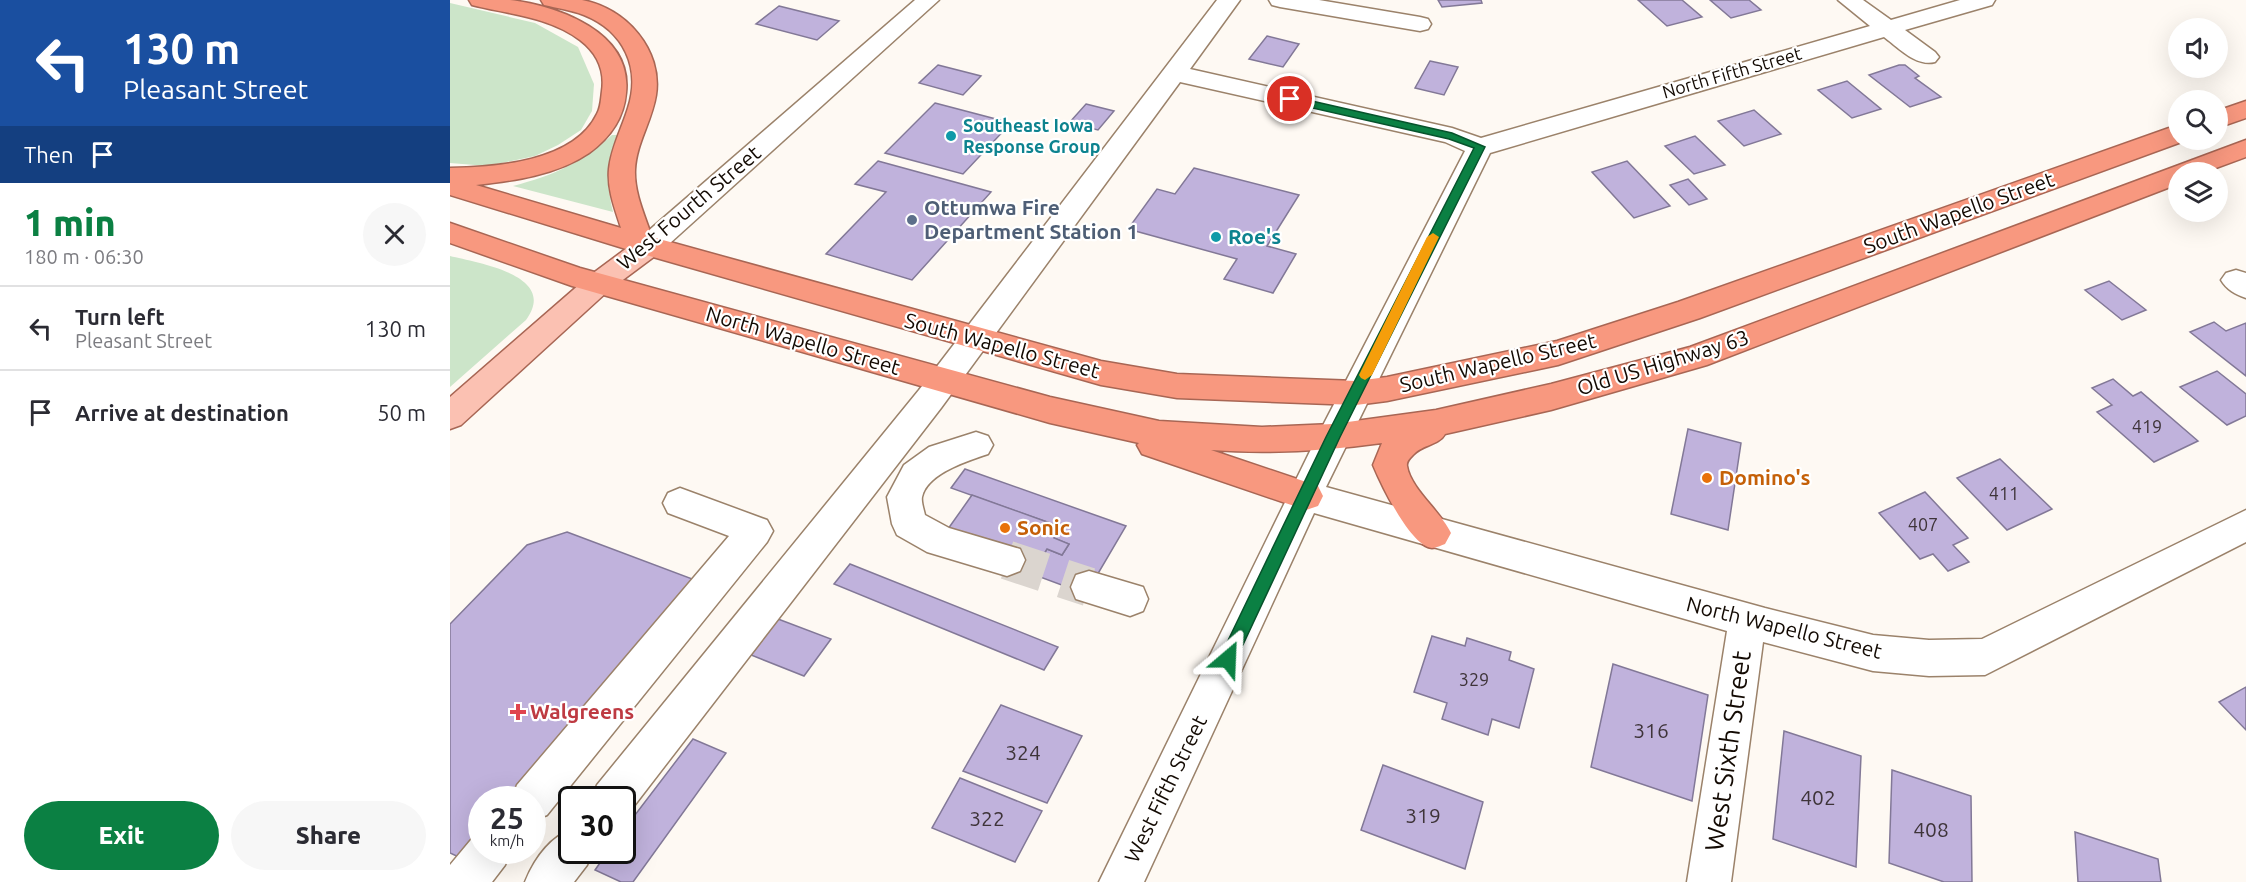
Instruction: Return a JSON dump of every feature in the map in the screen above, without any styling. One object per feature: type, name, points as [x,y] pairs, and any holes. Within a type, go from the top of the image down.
[{"type":"highway","points":[[450,177],[516,171],[558,159],[592,138],[610,114],[616,83],[610,58],[587,34],[556,20],[480,0]]},
{"type":"highway","points":[[552,0],[595,12],[629,34],[640,52],[645,69],[644,96],[625,152],[622,173],[644,244]]},
{"type":"highway","points":[[2228,116],[2246,110]]},
{"type":"highway","name":"South Wapello Street","points":[[450,186],[644,244],[1101,373],[1177,386],[1356,393],[1387,389],[1558,353],[1689,310],[2168,138]]},
{"type":"highway","name":"Old US Highway 63","points":[[2208,162],[2246,148]]},
{"type":"highway","name":"Old US Highway 63","points":[[1159,434],[1263,440],[1333,437],[1450,420],[1551,397],[1696,357],[2168,177]]},
{"type":"highway","name":"North Wapello Street","points":[[450,233],[598,284],[1050,410],[1159,434]]},
{"type":"highway","points":[[1050,410],[1306,496]]},
{"type":"highway","points":[[1433,533],[1401,491],[1390,465],[1393,454],[1406,440],[1450,420]]},
{"type":"main road","name":"West Fourth Street","points":[[450,416],[644,244]]},
{"type":"street","name":"West Fourth Street","points":[[644,244],[928,0]]},
{"type":"street","points":[[623,786],[945,379],[1229,0]]},
{"type":"street","points":[[1280,0],[1420,24]]},
{"type":"street","points":[[1849,0],[1927,57]]},
{"type":"street","name":"North Fifth Street","points":[[1480,147],[1984,0]]},
{"type":"street","points":[[1174,73],[1452,136],[1480,147]]},
{"type":"street","name":"West Fifth Street","points":[[1121,882],[1333,437],[1480,147]]},
{"type":"street","points":[[976,445],[941,457],[916,475],[904,498],[909,524],[940,541],[1007,560]]},
{"type":"street","name":"North Wapello Street","points":[[1306,496],[1747,620],[1873,653],[1929,658],[1985,657],[2246,525]]},
{"type":"street","points":[[544,786],[755,531],[680,503]]},
{"type":"street","points":[[1089,587],[1130,599]]},
{"type":"street","name":"West Sixth Street","points":[[1708,882],[1747,620]]},
{"type":"street","points":[[464,882],[479,864]]},
{"type":"street","points":[[548,882],[562,864]]},
{"type":"green space","points":[[450,3],[535,23],[578,47],[594,84],[592,111],[581,130],[535,156],[487,166],[450,163]]},
{"type":"green space","points":[[612,135],[618,135],[608,173],[613,212],[513,186],[566,167],[589,154]]},
{"type":"green space","points":[[450,256],[495,267],[511,274],[524,282],[532,292],[533,305],[526,320],[450,387]]},
{"type":"building","points":[[1438,0],[1481,0],[1482,3],[1442,7]]},
{"type":"building","points":[[1638,0],[1682,0],[1702,17],[1667,26]]},
{"type":"building","points":[[1710,0],[1749,0],[1761,10],[1731,18]]},
{"type":"building","points":[[779,6],[839,21],[817,40],[756,24]]},
{"type":"building","points":[[1267,36],[1299,44],[1283,67],[1249,59]]},
{"type":"building","points":[[1430,61],[1458,67],[1444,95],[1415,88]]},
{"type":"building","points":[[938,65],[981,76],[963,95],[919,83]]},
{"type":"building","points":[[1905,65],[1919,76],[1915,78],[1941,97],[1910,107],[1869,75]]},
{"type":"building","points":[[1847,81],[1881,109],[1852,118],[1818,90]]},
{"type":"building","name":"Southeast Iowa Response Group","points":[[935,103],[1011,123],[963,174],[885,153]]},
{"type":"building","points":[[1086,104],[1114,111],[1098,130],[1069,123]]},
{"type":"building","points":[[1754,110],[1781,134],[1744,146],[1718,121]]},
{"type":"building","points":[[1695,136],[1725,165],[1694,174],[1665,146]]},
{"type":"building","name":"Ottumwa Fire Department Station 1","points":[[878,161],[991,192],[912,280],[826,254],[886,192],[855,184]]},
{"type":"building","points":[[1627,161],[1670,206],[1634,218],[1592,172]]},
{"type":"building","name":"Roe's","points":[[1194,168],[1299,195],[1267,246],[1296,254],[1273,293],[1224,279],[1237,259],[1128,229],[1157,189],[1175,194]]},
{"type":"building","points":[[1688,179],[1707,199],[1689,205],[1670,185]]},
{"type":"building","points":[[2109,281],[2146,310],[2122,320],[2085,290]]},
{"type":"building","points":[[2214,322],[2226,331],[2246,323],[2246,376],[2190,332]]},
{"type":"building","points":[[2217,371],[2246,394],[2246,416],[2227,425],[2180,387]]},
{"type":"building","points":[[2113,379],[2133,396],[2141,392],[2198,441],[2154,462],[2097,412],[2112,405],[2092,388]]},
{"type":"building","name":"Domino's","points":[[1688,429],[1741,443],[1728,530],[1671,514]]},
{"type":"building","points":[[2000,459],[2052,509],[2007,530],[1957,478]]},
{"type":"building","points":[[965,469],[1126,526],[1086,594],[1005,564],[1012,552],[1039,562],[1047,549],[1062,555],[1069,544],[1054,538],[1061,527],[951,488]]},
{"type":"building","points":[[1925,492],[1968,538],[1953,545],[1969,562],[1948,571],[1933,554],[1920,559],[1879,513]]},
{"type":"building","name":"Sonic","points":[[972,495],[1061,527],[1054,538],[1069,544],[1062,555],[1047,549],[1039,562],[948,529]]},
{"type":"building","name":"Walgreens","points":[[567,532],[695,580],[524,786],[468,786],[468,853],[463,859],[450,853],[450,624],[527,545]]},
{"type":"building","points":[[850,564],[1058,647],[1044,670],[834,584]]},
{"type":"building","points":[[778,619],[831,639],[804,676],[751,655]]},
{"type":"building","points":[[1432,636],[1465,646],[1467,638],[1511,652],[1509,660],[1534,669],[1519,728],[1492,719],[1488,735],[1442,719],[1447,703],[1414,692]]},
{"type":"building","points":[[1613,664],[1708,695],[1692,801],[1591,767]]},
{"type":"building","points":[[2246,687],[2246,730],[2219,702]]},
{"type":"building","points":[[1001,705],[1082,736],[1047,803],[963,771]]},
{"type":"building","points":[[1784,731],[1861,756],[1856,867],[1773,839]]},
{"type":"building","points":[[693,739],[726,753],[633,882],[621,882],[595,870],[599,864],[636,864],[636,814]]},
{"type":"building","points":[[1383,765],[1483,802],[1465,869],[1361,830]]},
{"type":"building","points":[[1892,770],[1971,796],[1972,882],[1944,882],[1889,863]]},
{"type":"building","points":[[960,778],[1042,811],[1015,862],[932,828]]},
{"type":"building","points":[[2075,832],[2158,859],[2161,882],[2078,882]]},
{"type":"tunnel","points":[[1007,560],[1089,587]]},
{"type":"slow traffic","points":[[1365,375],[1433,237]]},
{"type":"place","name":"Southeast Iowa Response Group","points":[[951,136]]},
{"type":"place","name":"Ottumwa Fire Department Station 1","points":[[912,220]]},
{"type":"place","name":"Roe's","points":[[1216,237]]},
{"type":"place","name":"Domino's","points":[[1707,478]]},
{"type":"place","name":"Sonic","points":[[1005,528]]},
{"type":"place","name":"Walgreens","points":[[518,712]]},
{"type":"route","points":[[1228,659],[1333,437],[1480,147],[1452,136],[1290,99]]}]
